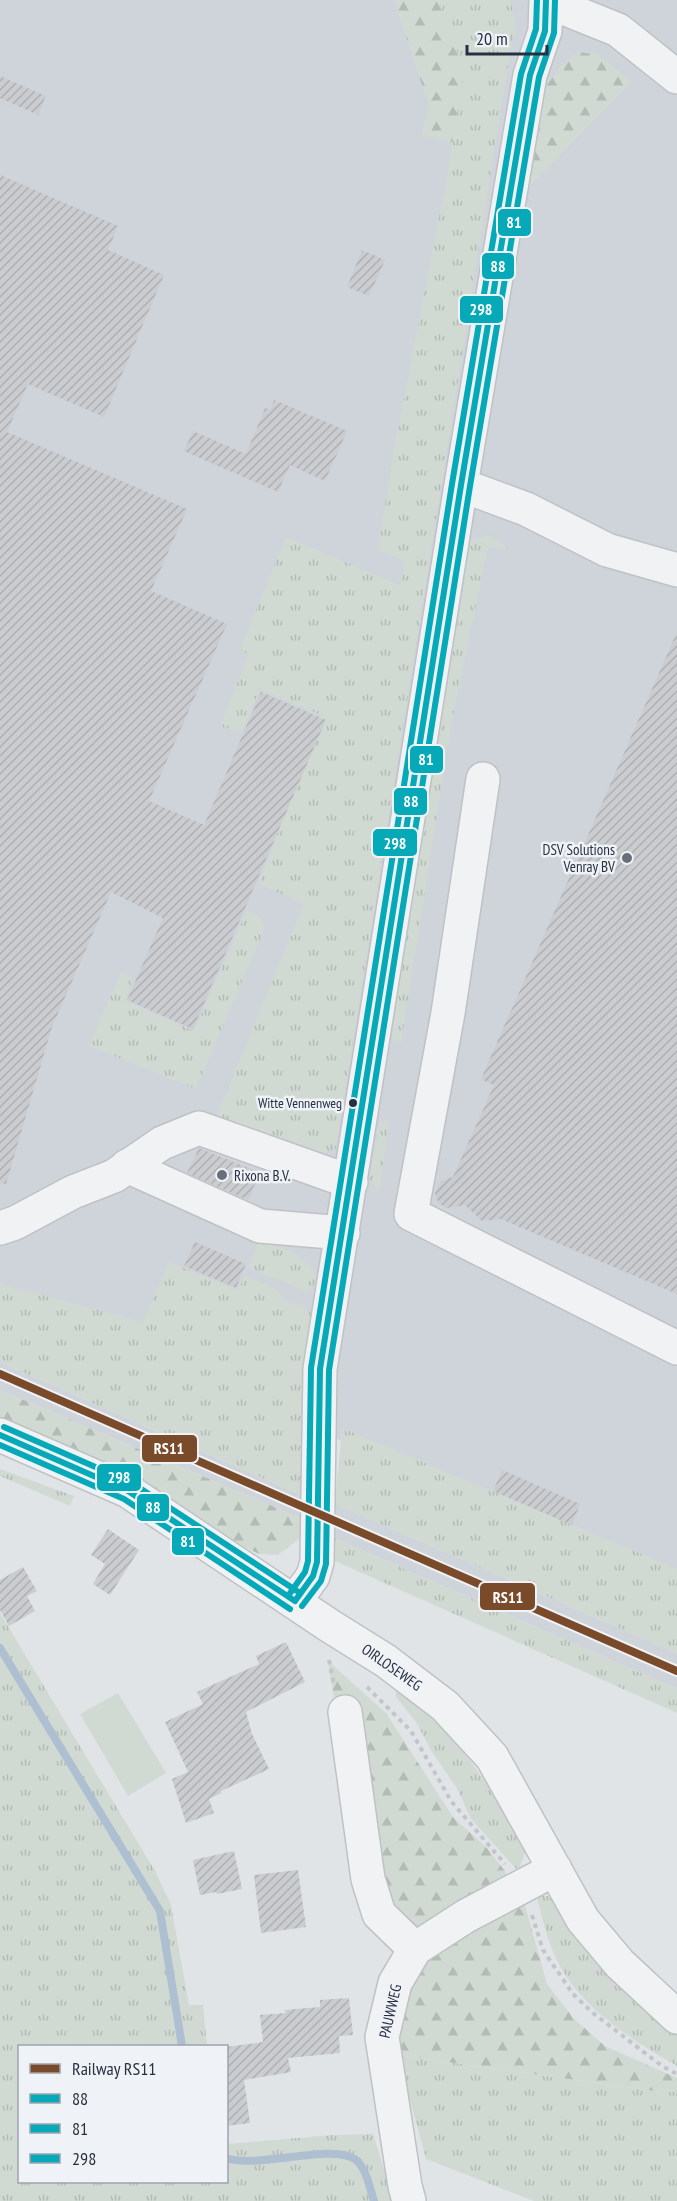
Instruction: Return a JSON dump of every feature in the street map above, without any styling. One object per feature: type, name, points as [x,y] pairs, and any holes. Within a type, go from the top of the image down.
[{"type":"street","points":[[295,1601],[313,1576],[317,1563],[320,1369],[461,485],[530,75],[545,31],[546,0],[618,30],[677,77]]},
{"type":"street","points":[[461,485],[526,509],[607,550],[677,570]]},
{"type":"street","points":[[483,779],[448,1013],[411,1214],[677,1348]]},
{"type":"street","points":[[0,1228],[15,1223],[73,1192],[114,1176],[162,1143],[199,1128],[351,1182]]},
{"type":"street","points":[[127,1167],[260,1226],[343,1233]]},
{"type":"street","name":"OIRLOSEWEG","points":[[0,1435],[128,1491],[386,1661],[445,1706],[492,1757],[583,1920],[620,1964],[677,2017]]},
{"type":"street","points":[[345,1712],[368,1879],[379,1914],[415,1949]]},
{"type":"street","name":"PAUWWEG","points":[[409,2201],[382,2037],[394,1983],[415,1949],[466,1916],[555,1869]]},
{"type":"path","points":[[327,1653],[334,1659]]},
{"type":"path","name":"OIRLOSEWEG","points":[[365,1685],[411,1731],[451,1801],[522,1885]]},
{"type":"path","points":[[522,1885],[543,1950],[573,1994],[593,2013],[662,2066],[677,2074]]},
{"type":"shaded area","points":[[0,0],[677,0],[677,1589],[0,1290]]},
{"type":"shaded area","points":[[0,1362],[303,1496],[305,1520],[0,1390]]},
{"type":"shaded area","points":[[335,1504],[677,1653],[677,1689],[334,1538]]},
{"type":"green space","points":[[394,0],[438,0],[460,59],[462,84],[452,142],[421,136],[429,106]]},
{"type":"green space","points":[[438,0],[510,0],[516,25],[336,1148],[313,1159],[226,1126],[217,1115],[304,904],[259,884],[321,715],[260,689],[241,733],[220,726],[249,655],[240,649],[286,537],[401,586],[405,562],[378,549],[395,444],[445,187],[462,84]]},
{"type":"green space","points":[[578,52],[599,55],[631,82],[526,190],[539,96],[561,66]]},
{"type":"green space","points":[[490,535],[508,548],[488,547],[451,726],[401,1043],[392,1040],[398,989],[471,540]]},
{"type":"green space","points":[[247,911],[262,920],[263,932],[196,1089],[89,1046],[121,972],[133,977],[125,1001],[194,1031]]},
{"type":"green space","points":[[389,1120],[379,1192],[370,1179],[380,1121]]},
{"type":"green space","points":[[258,1241],[287,1250],[303,1259],[310,1265],[318,1284],[306,1291],[249,1268]]},
{"type":"green space","points":[[169,1262],[238,1290],[245,1277],[261,1282],[277,1290],[283,1299],[304,1307],[312,1315],[301,1433],[303,1496],[0,1362],[0,1284],[143,1322]]},
{"type":"green space","points":[[0,1390],[305,1520],[302,1537],[278,1555],[259,1554],[222,1536],[74,1451],[0,1418]]},
{"type":"green space","points":[[342,1428],[677,1569],[677,1653],[335,1504]]},
{"type":"green space","points":[[0,1469],[74,1496],[70,1506],[0,1476]]},
{"type":"green space","points":[[334,1538],[677,1689],[677,1713],[335,1561]]},
{"type":"green space","points":[[0,1613],[155,1871],[171,1905],[189,2005],[203,2005],[207,2045],[18,2045],[18,2183],[228,2183],[228,2144],[373,2134],[394,2201],[0,2201]]},
{"type":"green space","points":[[328,1661],[386,1713],[453,1817],[488,1849],[511,1879],[415,1930],[384,1904],[355,1705],[334,1699]]},
{"type":"green space","points":[[395,1686],[412,1696],[454,1738],[518,1828],[525,1853],[518,1871],[471,1819],[458,1790],[432,1752],[416,1722],[396,1697]]},
{"type":"green space","points":[[118,1693],[166,1773],[128,1796],[80,1714]]},
{"type":"green space","points":[[536,1895],[548,1896],[560,1904],[677,2033],[677,2066],[620,2030],[585,2000],[559,1964],[546,1932]]},
{"type":"green space","points":[[523,1898],[547,1984],[574,2019],[605,2046],[677,2078],[677,2092],[662,2092],[398,2055],[395,2032],[412,1964]]},
{"type":"green space","points":[[398,2055],[662,2092],[677,2092],[677,2201],[534,2201],[426,2159]]},
{"type":"building","points":[[0,76],[46,96],[38,115],[0,98]]},
{"type":"building","points":[[0,175],[118,226],[108,250],[164,275],[104,417],[28,384],[7,432],[187,509],[151,591],[227,624],[149,801],[204,825],[261,692],[326,720],[193,1029],[127,1000],[163,918],[111,892],[52,1027],[6,1184],[0,1183]]},
{"type":"building","points":[[362,250],[385,260],[369,296],[347,287]]},
{"type":"building","points":[[274,400],[347,431],[325,481],[290,465],[278,492],[184,451],[193,431],[246,454],[265,408],[270,410]]},
{"type":"building","name":"DSV Solutions Venray BV","points":[[677,632],[677,1294],[501,1219],[482,1221],[465,1205],[446,1208],[438,1202],[435,1193],[441,1181],[453,1177],[494,1085],[481,1079]]},
{"type":"building","name":"Rixona B.V.","points":[[199,1148],[260,1173],[248,1200],[187,1173]]},
{"type":"building","points":[[195,1242],[246,1264],[236,1288],[184,1266]]},
{"type":"building","points":[[502,1470],[580,1504],[572,1525],[493,1491]]},
{"type":"building","points":[[108,1529],[139,1550],[110,1595],[93,1584],[105,1564],[91,1555]]},
{"type":"building","points":[[23,1567],[37,1591],[27,1596],[35,1611],[9,1626],[0,1610],[0,1580]]},
{"type":"building","points":[[286,1642],[305,1682],[246,1712],[252,1734],[269,1769],[221,1791],[209,1799],[214,1813],[186,1823],[172,1779],[188,1772],[165,1722],[203,1704],[197,1692],[259,1664],[256,1656]]},
{"type":"building","points":[[234,1851],[242,1889],[200,1895],[193,1860]]},
{"type":"building","points":[[298,1870],[306,1927],[261,1933],[254,1875]]},
{"type":"building","points":[[349,1998],[353,2035],[339,2036],[340,2053],[288,2058],[291,2072],[244,2080],[250,2123],[228,2126],[228,2047],[263,2042],[260,2015],[320,2007],[320,2000]]},
{"type":"waterway","points":[[0,1648],[160,1911],[182,2045]]},
{"type":"waterway","points":[[228,2158],[256,2161],[312,2155],[344,2155],[355,2159],[362,2167],[374,2201]]},
{"type":"rail line","name":"RS11","points":[[0,1374],[677,1671]]},
{"type":"transit line","name":"298","points":[[288,1596],[305,1572],[308,1561],[311,1368],[452,484],[521,74],[536,29],[537,0]]},
{"type":"transit line","name":"88","points":[[295,1601],[313,1576],[317,1562],[320,1369],[461,485],[530,75],[545,31],[546,0]]},
{"type":"transit line","name":"81","points":[[302,1606],[321,1581],[326,1564],[329,1370],[470,486],[539,77],[554,33],[555,0]]},
{"type":"transit line","name":"298","points":[[4,1427],[132,1483],[300,1593]]},
{"type":"transit line","name":"88","points":[[0,1435],[128,1491],[295,1601]]},
{"type":"transit line","name":"81","points":[[0,1445],[124,1499],[290,1609]]},
{"type":"place","name":"DSV Solutions Venray BV","points":[[627,858]]},
{"type":"place","name":"Witte Vennenweg","points":[[353,1103]]},
{"type":"place","name":"Rixona B.V.","points":[[222,1175]]}]
